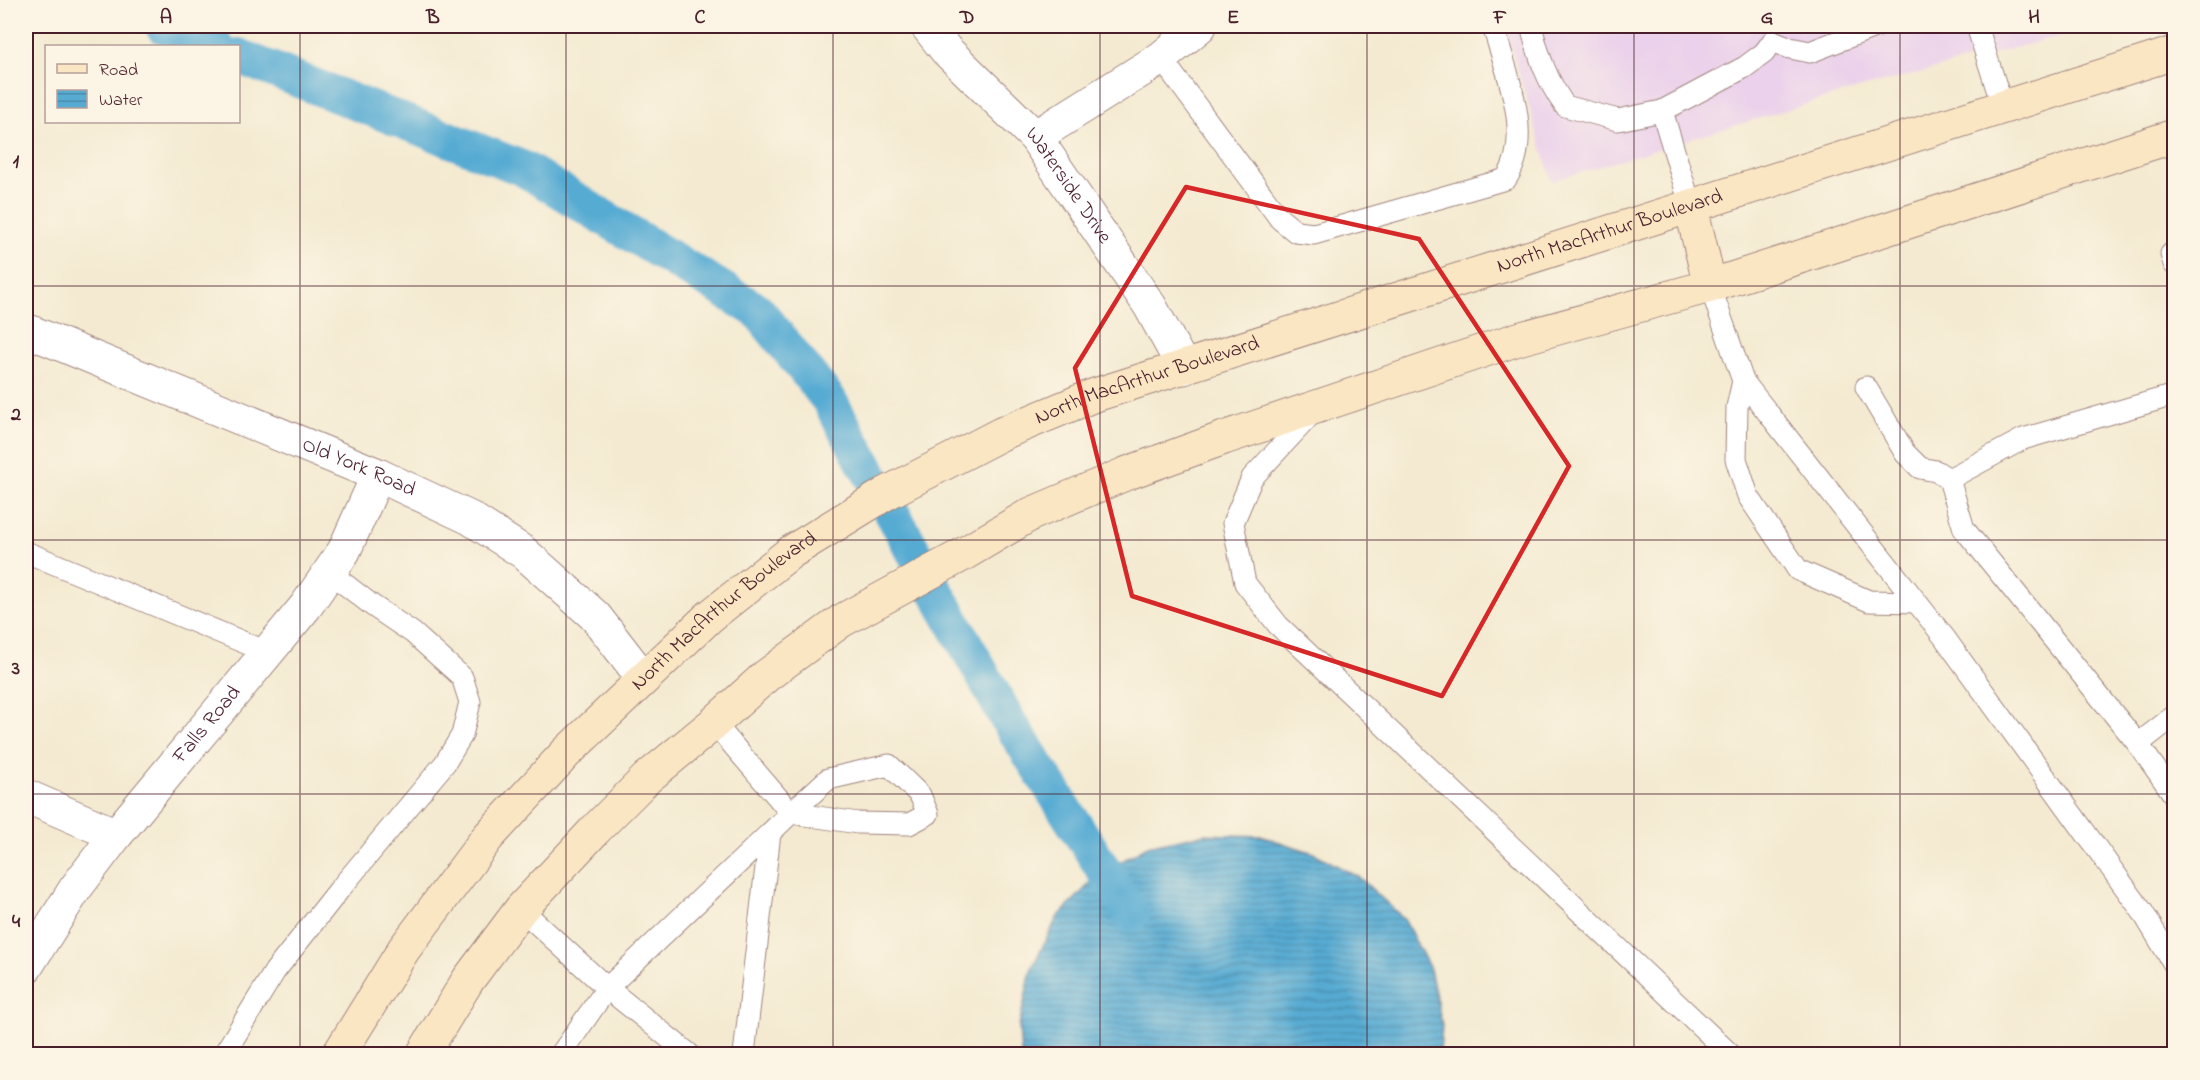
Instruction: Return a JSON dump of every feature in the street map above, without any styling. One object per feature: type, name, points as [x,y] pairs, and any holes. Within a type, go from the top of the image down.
[{"type":"main road","name":"North MacArthur Boulevard","points":[[339,1054],[404,949],[488,837],[566,753],[709,617],[791,552],[885,494],[1001,434],[1092,396],[2175,53]]},
{"type":"main road","points":[[423,1054],[468,980],[520,909],[647,778],[714,723],[766,676],[841,621],[962,555],[1030,513],[1125,474],[1518,339],[1710,286],[2175,136]]},
{"type":"main road","points":[[1691,207],[1710,286]]},
{"type":"main road","points":[[330,1054],[361,1017]]},
{"type":"street","name":"Waterside Drive","points":[[927,26],[946,50],[1035,137],[1150,306],[1184,368]]},
{"type":"street","points":[[1035,137],[1161,58],[1200,26]]},
{"type":"street","name":"Old York Road","points":[[26,330],[378,475],[470,518],[523,552],[595,616],[643,678]]},
{"type":"street","name":"Falls Road","points":[[26,967],[75,889],[116,834],[306,606],[344,551],[378,475]]},
{"type":"street","points":[[26,796],[116,834]]},
{"type":"lane","points":[[1161,58],[1280,219],[1296,232],[1314,234],[1506,179],[1517,155],[1517,109],[1493,26]]},
{"type":"lane","points":[[1531,26],[1541,65],[1553,90],[1565,106],[1618,120],[1662,111],[1744,67],[1764,53],[1771,33],[1790,48],[1810,52],[1877,26]]},
{"type":"lane","points":[[1977,26],[2003,108]]},
{"type":"lane","points":[[1662,111],[1691,207]]},
{"type":"lane","points":[[1710,286],[1743,381],[1916,602],[2142,911],[2175,964]]},
{"type":"lane","points":[[1743,381],[1737,407],[1736,459],[1748,496],[1798,570],[1869,601],[1916,602]]},
{"type":"lane","points":[[1866,387],[1905,453],[1920,468],[1936,471],[1949,479],[1964,529],[2138,744],[2175,795]]},
{"type":"lane","points":[[1949,479],[2023,439],[2175,395]]},
{"type":"lane","points":[[1318,406],[1252,478],[1233,523],[1245,583],[1278,625],[1730,1054]]},
{"type":"lane","points":[[26,552],[267,652]]},
{"type":"lane","points":[[224,1054],[275,971],[445,763],[462,735],[470,702],[462,677],[446,662],[413,633],[329,572]]},
{"type":"lane","points":[[2138,744],[2175,716]]},
{"type":"lane","points":[[561,1054],[607,988],[770,833],[792,813],[828,779],[889,765],[920,795],[928,814],[909,824],[858,823],[792,813],[714,723]]},
{"type":"lane","points":[[744,1054],[770,833]]},
{"type":"lane","points":[[520,909],[607,988],[689,1054]]},
{"type":"highlighted area","points":[[1186,187],[1419,239],[1569,466],[1442,696],[1132,596],[1075,368]]},
{"type":"shaded area","points":[[1504,26],[2098,26],[1839,94],[1552,181]]},
{"type":"water","points":[[1205,834],[1261,836],[1314,853],[1360,878],[1404,919],[1430,969],[1442,1025],[1440,1054],[1021,1054],[1019,1026],[1031,970],[1057,918],[1097,876],[1147,846]]},
{"type":"waterway","points":[[163,26],[213,45]]},
{"type":"waterway","points":[[240,57],[524,169],[758,311],[829,400],[1009,722],[1132,914]]}]
